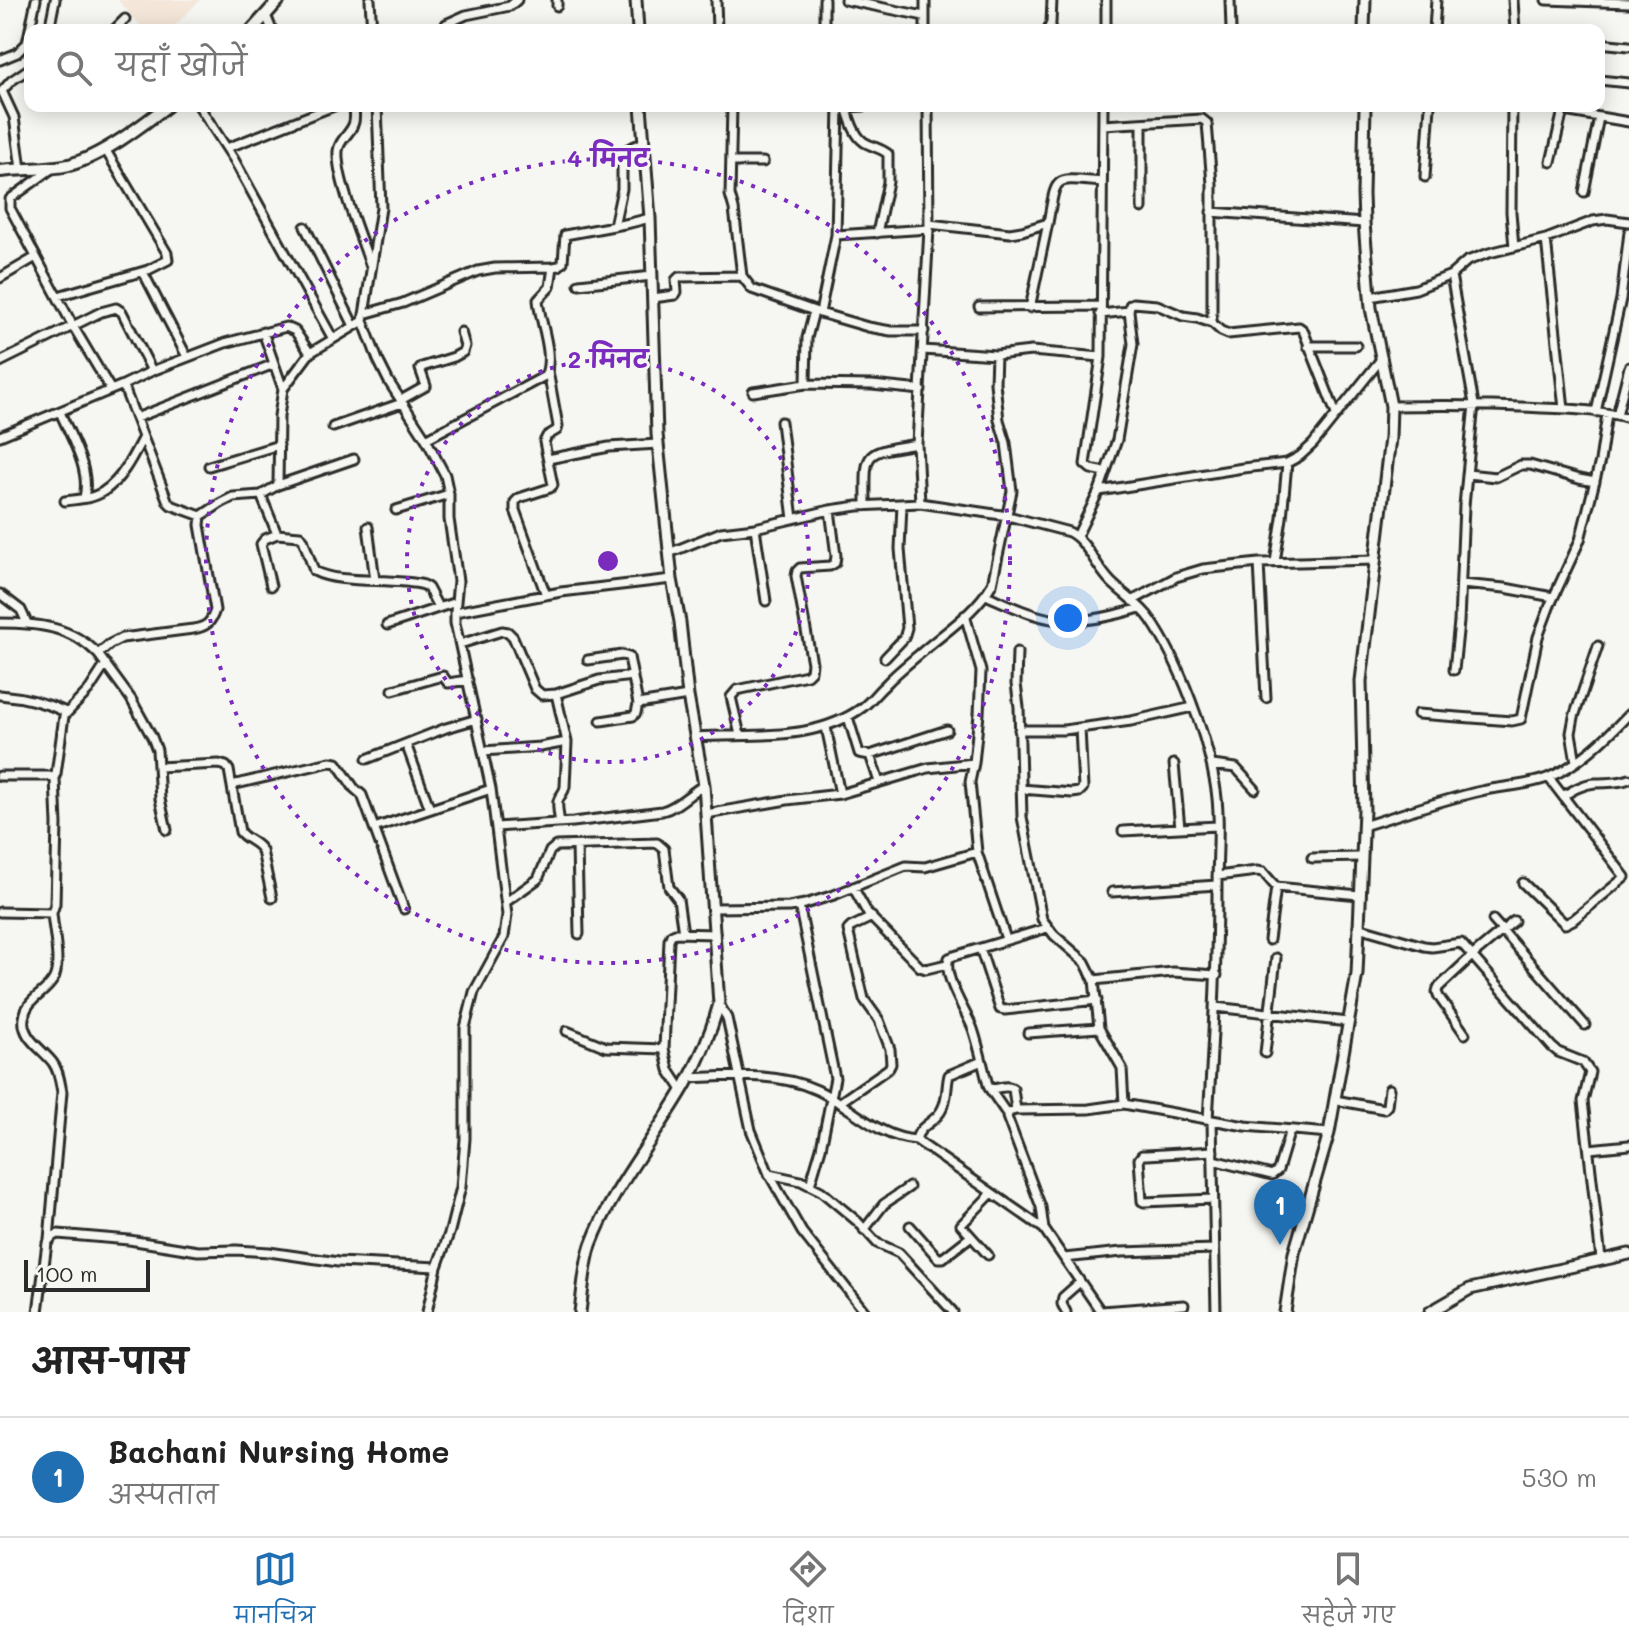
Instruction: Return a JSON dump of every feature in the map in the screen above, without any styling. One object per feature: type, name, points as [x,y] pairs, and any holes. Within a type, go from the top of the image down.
[{"type":"main road","points":[[258,24],[279,0]]},
{"type":"main road","points":[[0,171],[53,167],[84,160],[158,112]]},
{"type":"street","points":[[31,24],[36,0]]},
{"type":"street","points":[[50,24],[55,0]]},
{"type":"street","points":[[370,0],[372,24]]},
{"type":"street","points":[[446,24],[466,15],[510,6],[517,0]]},
{"type":"street","points":[[636,0],[638,24]]},
{"type":"street","points":[[716,0],[717,24]]},
{"type":"street","points":[[824,0],[824,24]]},
{"type":"street","points":[[845,0],[924,16]]},
{"type":"street","points":[[925,0],[925,24]]},
{"type":"street","points":[[1050,24],[1052,0]]},
{"type":"street","points":[[1106,0],[1106,24]]},
{"type":"street","points":[[1230,0],[1231,24]]},
{"type":"street","points":[[1364,24],[1365,0]]},
{"type":"street","points":[[1434,24],[1436,0]]},
{"type":"street","points":[[1513,0],[1515,24]]},
{"type":"street","points":[[1546,0],[1629,3]]},
{"type":"street","points":[[266,15],[270,24]]},
{"type":"street","points":[[120,24],[125,19]]},
{"type":"street","points":[[1605,44],[1629,46]]},
{"type":"street","points":[[0,60],[17,53],[24,46]]},
{"type":"street","points":[[21,169],[14,117],[2,91],[24,72]]},
{"type":"street","points":[[1605,81],[1629,83]]},
{"type":"street","points":[[203,112],[227,148],[333,339]]},
{"type":"street","points":[[301,112],[302,117]]},
{"type":"street","points":[[227,148],[317,112]]},
{"type":"street","points":[[354,112],[353,127],[338,148],[338,157],[372,269]]},
{"type":"street","points":[[377,112],[381,208],[364,317],[378,360],[445,475],[458,581],[455,612],[491,789],[507,915],[504,937],[474,992],[465,1028],[465,1139],[461,1187],[427,1312]]},
{"type":"street","points":[[580,1312],[590,1247],[603,1217],[689,1078],[711,1033],[719,1004],[704,785],[672,579],[658,444],[650,218],[642,112]]},
{"type":"street","points":[[732,112],[730,195],[742,276],[752,289],[868,327],[924,331]]},
{"type":"street","points":[[806,384],[807,338],[817,312],[836,235],[841,112]]},
{"type":"street","points":[[844,112],[865,143],[888,154],[888,182],[877,233]]},
{"type":"street","points":[[920,503],[917,444],[929,226],[928,112]]},
{"type":"street","points":[[1103,112],[1101,357],[1085,464],[1091,469],[1105,472]]},
{"type":"street","points":[[1285,1312],[1294,1253],[1329,1133],[1357,974],[1363,826],[1361,681],[1390,438],[1391,406],[1370,297],[1363,194],[1365,112]]},
{"type":"street","points":[[1425,177],[1430,112]]},
{"type":"street","points":[[1512,112],[1511,212],[1514,247]]},
{"type":"street","points":[[1551,162],[1563,112]]},
{"type":"street","points":[[1577,112],[1629,122]]},
{"type":"street","points":[[1584,192],[1599,117]]},
{"type":"street","points":[[1103,125],[1202,119],[1208,126],[1212,184],[1212,323]]},
{"type":"street","points":[[1142,123],[1142,208]]},
{"type":"street","points":[[614,226],[622,189],[622,157],[628,149],[644,142]]},
{"type":"street","points":[[58,296],[143,272],[166,261],[168,257],[105,149]]},
{"type":"street","points":[[731,162],[763,162]]},
{"type":"street","points":[[53,167],[10,199],[10,208],[111,390]]},
{"type":"street","points":[[1030,308],[1058,182],[1064,179],[1102,182]]},
{"type":"street","points":[[1211,212],[1364,223]]},
{"type":"street","points":[[283,389],[310,353],[364,317],[478,271],[559,266],[563,262],[565,235],[650,218]]},
{"type":"street","points":[[1370,297],[1416,289],[1451,275],[1467,261],[1546,239],[1593,221],[1629,222]]},
{"type":"street","points":[[836,235],[929,226],[1010,233],[1048,223]]},
{"type":"street","points":[[305,227],[354,326]]},
{"type":"street","points":[[1596,412],[1621,299],[1629,232]]},
{"type":"street","points":[[1546,239],[1564,409]]},
{"type":"street","points":[[0,278],[36,257]]},
{"type":"street","points":[[546,595],[515,510],[515,502],[553,485],[545,439],[558,426],[538,300],[550,287],[553,267]]},
{"type":"street","points":[[143,272],[187,357]]},
{"type":"street","points":[[1451,275],[1474,404],[1454,670]]},
{"type":"street","points":[[579,284],[652,276]]},
{"type":"street","points":[[653,298],[675,295],[679,277],[742,276]]},
{"type":"street","points":[[1077,536],[1099,491],[1117,440],[1133,344],[1131,304],[1148,304],[1212,323],[1228,334],[1299,327],[1303,330],[1336,414]]},
{"type":"street","points":[[979,307],[1129,311]]},
{"type":"street","points":[[0,362],[110,308],[116,308],[122,312],[152,371]]},
{"type":"street","points":[[0,436],[187,357],[263,332],[286,327],[295,331],[310,353]]},
{"type":"street","points":[[263,332],[283,389],[279,416],[278,485]]},
{"type":"street","points":[[333,427],[401,402],[426,386],[420,369],[463,352],[465,346],[461,332]]},
{"type":"street","points":[[1308,346],[1356,346]]},
{"type":"street","points":[[923,350],[996,355],[1031,351],[1101,357]]},
{"type":"street","points":[[696,737],[805,732],[848,717],[867,704],[901,669],[976,607],[986,595],[992,584],[1012,491],[998,409],[996,355]]},
{"type":"street","points":[[1099,491],[1287,463],[1313,444],[1382,358]]},
{"type":"street","points":[[136,418],[274,364]]},
{"type":"street","points":[[1617,415],[1629,367]]},
{"type":"street","points":[[426,439],[545,376],[548,371]]},
{"type":"street","points":[[753,392],[806,384],[872,385],[921,390]]},
{"type":"street","points":[[123,385],[168,502],[201,516]]},
{"type":"street","points":[[1391,406],[1474,404],[1564,409],[1629,418]]},
{"type":"street","points":[[60,412],[85,472],[87,489],[84,498]]},
{"type":"street","points":[[1418,714],[1512,721],[1521,719],[1538,637],[1580,540],[1600,461],[1607,414]]},
{"type":"street","points":[[781,422],[793,519]]},
{"type":"street","points":[[65,501],[104,491],[114,483],[132,459],[143,437]]},
{"type":"street","points":[[548,459],[609,447],[658,444]]},
{"type":"street","points":[[866,506],[866,465],[869,458],[880,450],[917,444]]},
{"type":"street","points":[[209,466],[279,445]]},
{"type":"street","points":[[98,654],[122,638],[203,627],[212,619],[215,610],[200,525],[201,516],[207,511],[233,497],[261,495],[278,485],[354,459]]},
{"type":"street","points":[[1275,562],[1287,463]]},
{"type":"street","points":[[1467,474],[1496,477],[1521,465],[1530,465],[1595,482]]},
{"type":"street","points":[[396,510],[449,494]]},
{"type":"street","points":[[261,495],[277,534]]},
{"type":"street","points":[[669,553],[721,532],[755,528],[830,510],[920,503],[1008,516],[1077,536],[1102,572],[1149,618],[1172,658],[1193,707],[1216,787],[1217,975],[1210,1120],[1216,1312]]},
{"type":"street","points":[[885,658],[904,638],[907,628],[901,560],[902,504]]},
{"type":"street","points":[[740,735],[731,697],[733,692],[807,675],[811,671],[796,576],[800,568],[835,563],[830,510]]},
{"type":"street","points":[[368,527],[375,580]]},
{"type":"street","points":[[755,528],[766,601]]},
{"type":"street","points":[[271,586],[261,544],[277,534],[300,536],[314,571],[335,577],[424,585],[438,607]]},
{"type":"street","points":[[1132,601],[1190,571],[1275,562],[1375,560]]},
{"type":"street","points":[[1259,563],[1266,698]]},
{"type":"street","points":[[455,612],[546,595],[672,579]]},
{"type":"street","points":[[1461,584],[1553,597]]},
{"type":"street","points":[[0,594],[21,610],[27,623]]},
{"type":"street","points":[[986,595],[1017,609],[1060,621],[1111,617],[1140,608]]},
{"type":"street","points":[[387,625],[456,602]]},
{"type":"street","points":[[965,615],[981,671],[970,782],[977,852],[1006,939]]},
{"type":"street","points":[[0,623],[34,623],[73,634],[98,654],[131,699],[152,737],[157,750],[160,799],[167,830]]},
{"type":"street","points":[[460,644],[502,631],[508,632],[535,689],[542,695],[556,694],[599,680],[633,676]]},
{"type":"street","points":[[1576,762],[1571,733],[1574,717],[1598,646]]},
{"type":"street","points":[[1017,652],[1022,817],[1042,919],[1047,928],[1085,962],[1094,980],[1096,1018],[1122,1068],[1124,1104]]},
{"type":"street","points":[[588,660],[627,655],[630,659],[638,704],[636,713],[601,721]]},
{"type":"street","points":[[53,778],[66,712],[89,690],[106,664]]},
{"type":"street","points":[[393,690],[443,676],[448,683],[468,680]]},
{"type":"street","points":[[556,694],[567,742],[564,794],[558,802],[560,823]]},
{"type":"street","points":[[0,695],[44,702],[66,712]]},
{"type":"street","points":[[638,704],[688,696]]},
{"type":"street","points":[[1019,730],[1080,728],[1131,721],[1193,707]]},
{"type":"street","points":[[1363,826],[1483,790],[1549,778],[1576,762],[1629,714]]},
{"type":"street","points":[[848,717],[859,753],[864,755],[947,730]]},
{"type":"street","points":[[367,759],[477,719]]},
{"type":"street","points":[[826,727],[840,794]]},
{"type":"street","points":[[1021,789],[1072,793],[1083,788],[1080,728]]},
{"type":"street","points":[[483,751],[567,742]]},
{"type":"street","points":[[406,744],[430,809]]},
{"type":"street","points":[[870,755],[879,782]]},
{"type":"street","points":[[232,785],[334,762],[339,765],[362,795],[404,909]]},
{"type":"street","points":[[706,814],[840,794],[928,768],[974,763]]},
{"type":"street","points":[[1174,764],[1180,828]]},
{"type":"street","points":[[1212,765],[1236,768],[1255,789]]},
{"type":"street","points":[[158,767],[226,766],[240,832],[262,851],[272,898]]},
{"type":"street","points":[[0,776],[53,778]]},
{"type":"street","points":[[38,1312],[49,1239],[62,1092],[53,1063],[38,1050],[25,1030],[23,1020],[28,1004],[50,984],[57,970],[52,913],[55,904],[57,824],[56,782],[53,778]]},
{"type":"street","points":[[1549,778],[1625,876]]},
{"type":"street","points":[[1563,796],[1578,787],[1629,779]]},
{"type":"street","points":[[496,827],[560,823],[671,809],[704,785]]},
{"type":"street","points":[[374,828],[491,789]]},
{"type":"street","points":[[1123,831],[1217,826]]},
{"type":"street","points":[[506,902],[538,879],[552,848],[556,846],[660,844],[664,849],[670,890],[678,899],[683,933]]},
{"type":"street","points":[[577,846],[579,934]]},
{"type":"street","points":[[713,908],[799,905],[906,866],[925,867],[977,852]]},
{"type":"street","points":[[1312,858],[1361,857]]},
{"type":"street","points":[[1523,883],[1565,924],[1625,876],[1629,864]]},
{"type":"street","points":[[1217,876],[1263,872],[1276,887],[1359,895]]},
{"type":"street","points":[[1112,892],[1217,885]]},
{"type":"street","points":[[853,887],[872,917],[923,969],[947,964]]},
{"type":"street","points":[[1269,940],[1276,887]]},
{"type":"street","points":[[799,905],[835,1078],[836,1101],[810,1185]]},
{"type":"street","points":[[0,912],[52,913]]},
{"type":"street","points":[[836,1101],[891,1064],[890,1049],[879,1020],[864,999],[848,930],[872,917]]},
{"type":"street","points":[[1493,920],[1585,1025]]},
{"type":"street","points":[[1465,1034],[1437,992],[1473,955],[1514,921]]},
{"type":"street","points":[[1358,927],[1424,946],[1461,943],[1552,1047],[1586,1065],[1590,1072],[1583,1101],[1601,1259]]},
{"type":"street","points":[[1044,1229],[1041,1207],[1007,1114],[989,1088],[972,1027],[947,964],[949,958],[1047,928]]},
{"type":"street","points":[[682,1090],[669,1070],[664,1049],[669,940],[671,935],[683,933],[715,934]]},
{"type":"street","points":[[980,948],[1000,1009],[1097,1000]]},
{"type":"street","points":[[1265,1053],[1276,958]]},
{"type":"street","points":[[1094,980],[1173,972],[1217,975]]},
{"type":"street","points":[[719,1004],[727,1018],[751,1130],[769,1174],[802,1232],[865,1312]]},
{"type":"street","points":[[1215,1007],[1348,1022]]},
{"type":"street","points":[[1028,1033],[1099,1028]]},
{"type":"street","points":[[567,1031],[606,1047],[664,1049]]},
{"type":"street","points":[[916,1140],[916,1134],[942,1109],[949,1075],[982,1061]]},
{"type":"street","points":[[689,1078],[740,1075],[800,1083],[896,1137],[916,1140],[1044,1229],[1101,1312],[1184,1305]]},
{"type":"street","points":[[989,1088],[1013,1089],[1016,1110]]},
{"type":"street","points":[[1335,1100],[1384,1109],[1389,1089]]},
{"type":"street","points":[[1007,1114],[1016,1110],[1089,1109],[1124,1104],[1245,1126],[1329,1133]]},
{"type":"street","points":[[1213,1160],[1272,1175],[1278,1170],[1290,1130]]},
{"type":"street","points":[[1589,1149],[1629,1145]]},
{"type":"street","points":[[1213,1151],[1142,1155],[1139,1159],[1142,1201],[1213,1199]]},
{"type":"street","points":[[769,1174],[810,1185],[858,1222],[877,1243],[899,1253],[953,1312]]},
{"type":"street","points":[[864,1230],[884,1204],[909,1187]]},
{"type":"street","points":[[988,1255],[962,1228],[962,1222],[992,1193]]},
{"type":"street","points":[[910,1226],[938,1258],[943,1258],[970,1237]]},
{"type":"street","points":[[49,1239],[58,1234],[129,1240],[198,1251],[269,1252],[338,1262],[437,1267]]},
{"type":"street","points":[[1064,1258],[1122,1252],[1214,1249]]},
{"type":"street","points":[[1430,1312],[1470,1289],[1629,1254]]},
{"type":"street","points":[[1066,1312],[1063,1297],[1080,1282]]},
{"type":"shaded area","points":[[118,0],[200,0],[177,24],[139,24]]},
{"type":"place","name":"Bachani Nursing Home","points":[[1280,1245]]}]
